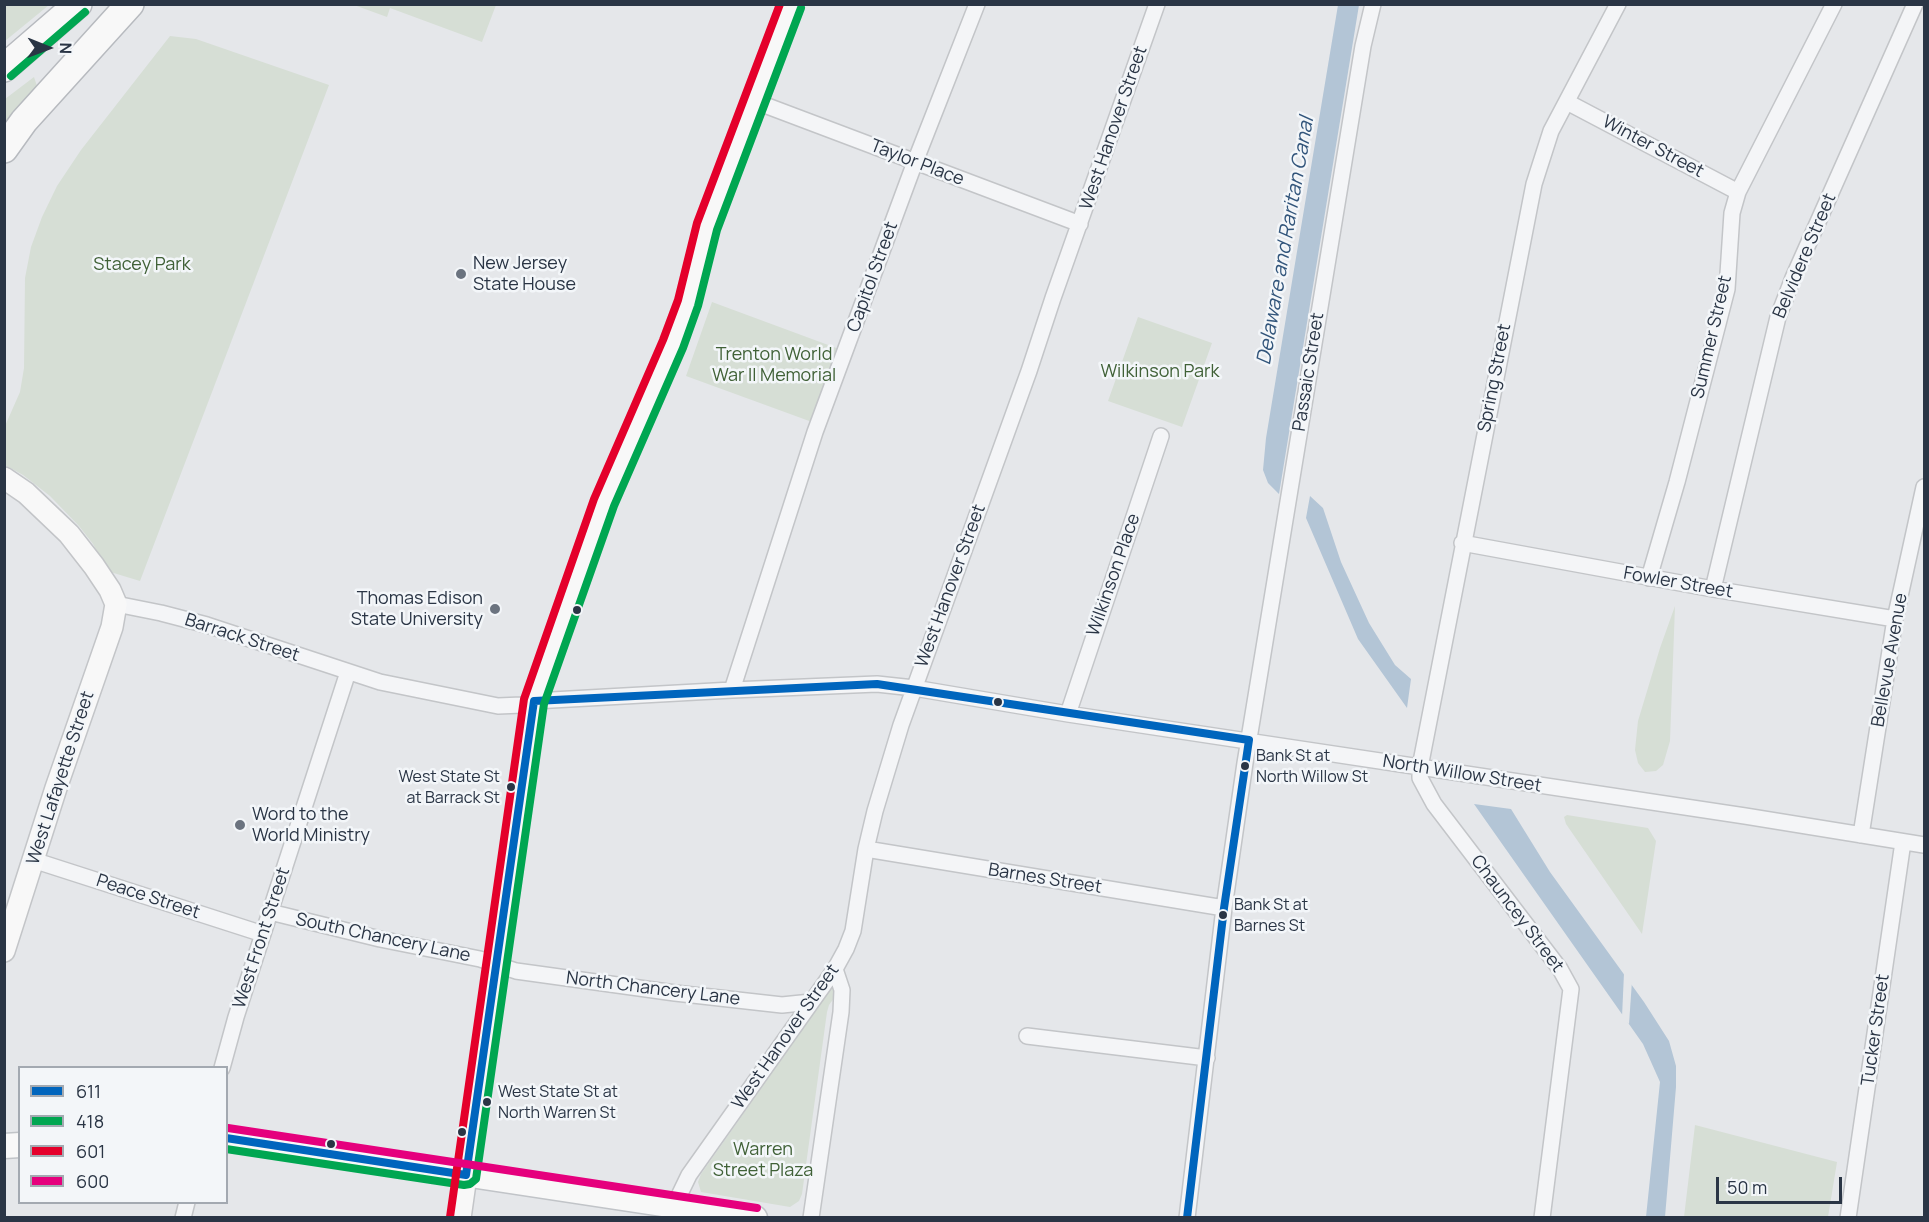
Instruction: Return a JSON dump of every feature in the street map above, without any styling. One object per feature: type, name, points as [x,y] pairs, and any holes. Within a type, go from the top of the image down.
[{"type":"highway","points":[[4,69],[78,4]]},
{"type":"highway","points":[[4,149],[24,121],[130,4]]},
{"type":"main road","points":[[228,1138],[466,1174],[673,1212],[755,1218]]},
{"type":"street","points":[[460,1218],[534,701],[604,502],[673,344],[688,303],[707,227],[791,4]]},
{"type":"street","name":"Capitol Street","points":[[732,690],[815,432],[915,162],[977,4]]},
{"type":"street","name":"West Hanover Street","points":[[673,1212],[689,1175],[835,969],[846,949],[853,931],[866,849],[875,811],[914,688],[1029,371],[1157,4]]},
{"type":"street","name":"Passaic Street","points":[[1187,1218],[1224,908],[1249,740],[1361,56],[1373,4]]},
{"type":"street","name":"Spring Street","points":[[1420,767],[1534,184],[1551,131],[1618,4]]},
{"type":"street","name":"Summer Street","points":[[1649,578],[1677,482],[1727,289],[1732,213],[1738,192],[1834,4]]},
{"type":"street","name":"Belvidere Street","points":[[1713,590],[1778,317],[1793,278],[1916,4]]},
{"type":"street","name":"Taylor Place","points":[[754,100],[1080,224]]},
{"type":"street","name":"Winter Street","points":[[1568,102],[1738,192]]},
{"type":"street","name":"Wilkinson Place","points":[[1068,714],[1161,436]]},
{"type":"street","points":[[4,478],[27,493],[69,534],[94,566],[110,590],[116,604]]},
{"type":"street","name":"Bellevue Avenue","points":[[1861,835],[1895,619],[1924,487]]},
{"type":"street","name":"Fowler Street","points":[[1462,543],[1713,590],[1895,619]]},
{"type":"street","name":"Barrack Street","points":[[116,604],[161,613],[207,626],[399,687],[498,705],[522,705],[534,701]]},
{"type":"street","name":"West Lafayette Street","points":[[4,951],[112,627],[116,604]]},
{"type":"street","name":"West Front Street","points":[[223,1066],[231,1033],[348,672]]},
{"type":"street","name":"North Willow Street","points":[[534,701],[859,684],[914,688],[1068,714],[1924,845]]},
{"type":"street","name":"Chauncey Street","points":[[1420,767],[1420,778],[1434,804],[1560,969],[1571,989],[1542,1218]]},
{"type":"street","name":"Tucker Street","points":[[1848,1218],[1903,842]]},
{"type":"street","name":"Barnes Street","points":[[866,849],[1224,908]]},
{"type":"street","name":"Peace Street","points":[[33,860],[263,934]]},
{"type":"street","name":"South Chancery Lane","points":[[270,912],[390,941],[480,959],[495,965]]},
{"type":"street","name":"North Chancery Lane","points":[[495,965],[516,971],[675,993],[782,1005],[811,1002]]},
{"type":"street","points":[[811,1218],[841,1012],[842,990],[835,969]]},
{"type":"street","points":[[1027,1035],[1206,1058]]},
{"type":"green space","points":[[5,4],[49,4],[49,5],[5,41]]},
{"type":"green space","points":[[354,5],[496,5],[482,42],[390,8],[387,17]]},
{"type":"green space","name":"Stacey Park","points":[[170,36],[196,39],[329,85],[140,581],[107,571],[93,544],[79,526],[50,496],[23,475],[5,465],[5,426],[20,392],[24,368],[25,278],[31,247],[42,217],[57,186],[81,150]]},
{"type":"green space","points":[[34,77],[37,86],[5,136],[5,99]]},
{"type":"green space","name":"Trenton World War II Memorial","points":[[712,302],[839,349],[812,422],[686,376]]},
{"type":"green space","name":"Wilkinson Park","points":[[1138,317],[1212,343],[1182,427],[1108,401]]},
{"type":"green space","points":[[1675,606],[1670,741],[1663,765],[1656,771],[1645,772],[1638,763],[1635,750],[1638,721]]},
{"type":"green space","points":[[1567,815],[1648,828],[1656,841],[1642,934],[1566,824],[1564,817]]},
{"type":"green space","name":"Warren Street Plaza","points":[[834,987],[837,994],[827,1012],[802,1194],[799,1201],[790,1207],[701,1192],[698,1182],[701,1174]]},
{"type":"green space","points":[[1695,1125],[1837,1162],[1828,1217],[1684,1217]]},
{"type":"water","points":[[1338,5],[1359,5],[1279,494],[1268,483],[1263,470],[1266,438]]},
{"type":"water","points":[[1310,496],[1323,508],[1341,562],[1369,623],[1395,665],[1411,679],[1407,708],[1358,639],[1306,518]]},
{"type":"water","points":[[1474,804],[1511,809],[1550,872],[1644,1002],[1669,1041],[1676,1066],[1676,1087],[1665,1217],[1646,1217],[1660,1082],[1643,1044]]},
{"type":"pier","points":[[1624,973],[1632,981],[1629,1024],[1622,1017]]},
{"type":"transit line","name":"601","points":[[450,1217],[524,699],[594,499],[678,300],[697,223],[780,4]]},
{"type":"transit line","name":"418","points":[[228,1149],[464,1185],[476,1179],[544,704],[614,506],[683,348],[698,306],[717,230],[801,8]]},
{"type":"transit line","name":"418","points":[[11,76],[85,12]]},
{"type":"transit line","name":"611","points":[[228,1138],[466,1175],[534,701],[877,684],[1249,740],[1224,908],[1187,1218]]},
{"type":"transit line","name":"600","points":[[228,1128],[757,1208]]},
{"type":"place","name":"New Jersey State House","points":[[461,274]]},
{"type":"place","name":"Thomas Edison State University","points":[[495,609]]},
{"type":"place","name":"Bank St at North Willow St","points":[[1245,766]]},
{"type":"place","name":"West State St at Barrack St","points":[[511,787]]},
{"type":"place","name":"Word to the World Ministry","points":[[240,825]]},
{"type":"place","name":"Bank St at Barnes St","points":[[1223,915]]},
{"type":"place","name":"West State St at North Warren St","points":[[487,1102]]},
{"type":"water label","name":"Delaware and Raritan Canal","points":[[1286,241]]}]
